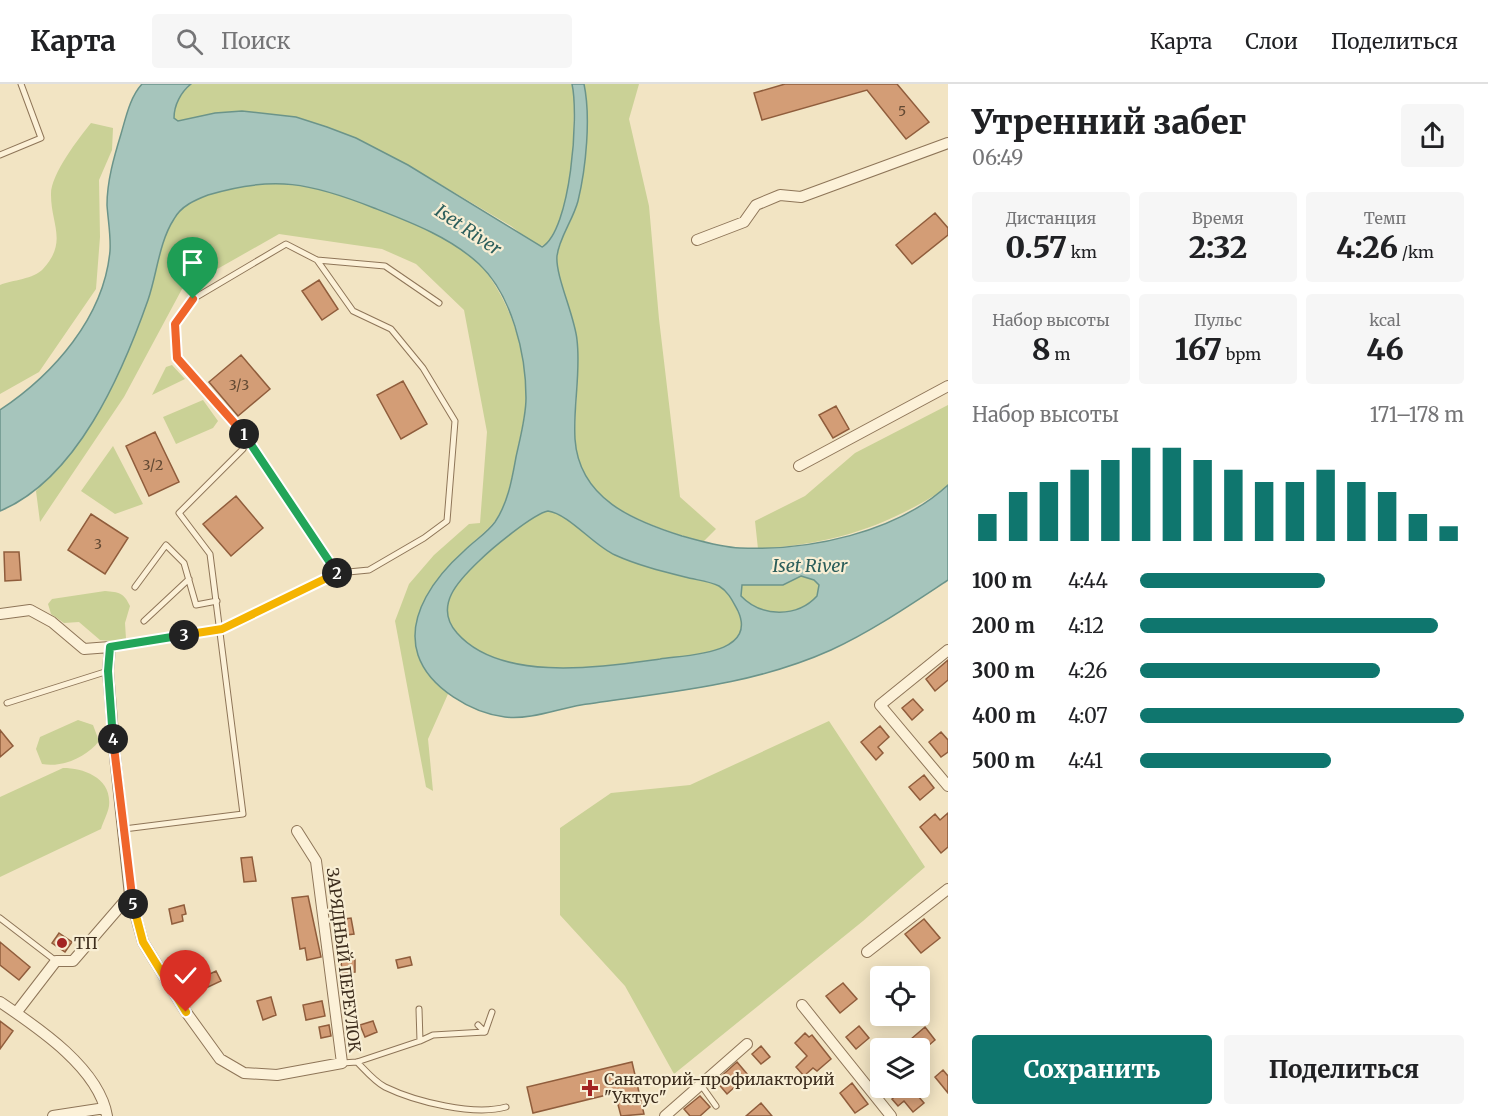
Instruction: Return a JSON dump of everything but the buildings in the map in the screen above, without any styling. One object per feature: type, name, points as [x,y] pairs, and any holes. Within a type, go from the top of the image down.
[{"type":"street","points":[[697,240],[744,222],[756,205],[780,195],[801,197],[948,143]]},
{"type":"street","points":[[799,466],[948,386]]},
{"type":"street","points":[[0,614],[30,610],[52,622],[84,650],[110,647],[108,671],[130,895],[143,942],[186,1012],[220,1059],[244,1073],[278,1075],[342,1063]]},
{"type":"street","points":[[948,650],[880,705],[948,786]]},
{"type":"street","name":"ЗАРЯДНЫЙ ПЕРЕУЛОК","points":[[297,831],[316,861],[342,1063]]},
{"type":"street","points":[[867,952],[948,889]]},
{"type":"street","points":[[16,1013],[57,962],[73,961],[130,895]]},
{"type":"street","points":[[0,1002],[80,1065],[106,1112],[52,1116]]},
{"type":"street","points":[[802,1005],[891,1116]]},
{"type":"street","points":[[665,1116],[747,1044]]},
{"type":"lane","points":[[0,154],[41,138],[21,84]]},
{"type":"lane","points":[[338,573],[246,436],[177,358],[175,324],[193,299],[286,244],[317,260],[385,266],[439,303]]},
{"type":"lane","points":[[110,647],[222,629],[338,573],[369,570],[424,538],[447,521],[455,421],[423,368],[391,329],[353,311],[317,260]]},
{"type":"lane","points":[[124,829],[243,814],[222,629],[210,554],[179,513],[243,449]]},
{"type":"lane","points":[[135,587],[166,545],[184,564],[196,605],[217,601]]},
{"type":"lane","points":[[144,621],[189,579]]},
{"type":"lane","points":[[7,703],[108,671]]},
{"type":"lane","points":[[0,918],[57,962]]},
{"type":"lane","points":[[419,1009],[420,1041]]},
{"type":"lane","points":[[485,1032],[492,1012]]},
{"type":"lane","points":[[478,1025],[485,1032]]},
{"type":"lane","points":[[342,1063],[357,1062],[433,1035],[485,1032]]},
{"type":"lane","points":[[357,1062],[383,1086],[423,1100],[473,1113],[493,1112],[506,1107]]},
{"type":"lane","points":[[701,1085],[717,1106]]},
{"type":"green space","points":[[191,84],[572,84],[574,93],[573,152],[563,211],[546,245],[537,246],[511,226],[408,165],[356,138],[327,127],[178,121],[174,118],[177,104],[181,95]]},
{"type":"green space","points":[[584,84],[639,84],[629,119],[649,206],[659,319],[680,497],[716,529],[703,542],[661,529],[620,509],[602,496],[588,480],[579,461],[575,437],[577,342],[573,321],[559,278],[557,258],[560,244],[576,209],[580,190],[586,126]]},
{"type":"green space","points":[[91,123],[113,128],[112,150],[99,180],[100,237],[96,289],[39,372],[0,394],[0,285],[34,275],[51,259],[57,241],[52,187],[66,157]]},
{"type":"green space","points":[[276,181],[308,185],[375,206],[427,230],[470,256],[483,268],[502,297],[521,348],[526,400],[512,478],[504,505],[494,522],[449,569],[420,613],[417,626],[421,658],[448,694],[428,739],[433,791],[426,787],[395,621],[409,584],[434,555],[469,524],[480,523],[487,432],[464,310],[416,264],[382,249],[279,234],[182,289],[124,397],[40,522],[36,491],[55,470],[88,425],[116,376],[139,325],[171,221],[186,205],[210,193]]},
{"type":"green space","points":[[172,365],[185,379],[152,395],[166,367]]},
{"type":"green space","points":[[203,400],[218,421],[213,428],[176,444],[163,417]]},
{"type":"green space","points":[[948,405],[948,485],[943,490],[898,515],[855,532],[809,543],[758,549],[755,521],[805,496],[855,453]]},
{"type":"green space","points":[[113,446],[143,504],[115,514],[81,491]]},
{"type":"green space","points":[[548,511],[565,518],[599,545],[624,559],[719,586],[728,594],[738,612],[741,626],[738,637],[729,645],[701,654],[581,667],[553,668],[525,665],[499,659],[476,649],[457,633],[450,623],[448,603],[452,594],[464,576],[479,561],[523,525]]},
{"type":"green space","points":[[801,576],[814,580],[819,585],[817,596],[800,608],[779,612],[769,611],[758,608],[741,596],[742,585],[783,585]]},
{"type":"green space","points":[[105,591],[120,594],[126,598],[130,606],[125,623],[126,639],[122,642],[100,640],[79,622],[64,623],[51,614],[48,604],[52,599]]},
{"type":"green space","points":[[78,720],[93,725],[99,741],[88,752],[74,760],[50,765],[42,764],[36,749],[40,737]]},
{"type":"green space","points":[[829,721],[925,867],[863,921],[674,1074],[625,986],[560,915],[560,828],[611,793],[690,785]]},
{"type":"green space","points":[[63,768],[79,770],[95,776],[106,788],[109,806],[101,829],[0,877],[0,797]]},
{"type":"water","name":"Iset River","points":[[142,84],[191,84],[181,95],[177,104],[174,118],[178,121],[215,113],[242,111],[296,117],[356,138],[408,165],[542,247],[552,236],[560,219],[566,196],[573,145],[572,84],[584,84],[587,142],[583,173],[578,201],[560,242],[557,264],[577,340],[575,439],[579,460],[587,477],[598,492],[628,515],[682,536],[718,545],[766,548],[822,542],[877,527],[927,502],[948,485],[948,580],[846,643],[801,662],[739,680],[514,718],[492,715],[453,697],[432,678],[424,667],[418,655],[415,640],[416,625],[426,597],[434,584],[454,561],[492,526],[506,499],[526,405],[523,363],[515,326],[500,292],[490,277],[468,254],[443,238],[351,199],[292,185],[253,185],[231,189],[203,197],[180,210],[165,238],[148,300],[125,360],[93,421],[74,450],[52,475],[27,496],[0,511],[0,410],[20,396],[57,361],[87,321],[98,299],[106,275],[110,251],[107,196],[113,160],[131,101]],"holes":[[[548,511],[564,518],[615,555],[649,568],[719,586],[728,594],[738,611],[741,626],[738,636],[729,644],[701,654],[581,667],[553,668],[525,665],[499,659],[476,649],[457,633],[450,623],[448,603],[452,594],[464,576],[479,561],[523,525]],[[801,576],[814,580],[819,585],[817,596],[800,608],[779,612],[769,611],[758,608],[741,596],[742,585],[783,585]]]},
{"type":"place","name":"ТП","points":[[62,943]]},
{"type":"place","name":"Санаторий-профилакторий \"Уктус\"","points":[[590,1088]]},
{"type":"route","points":[[186,1012],[143,942],[130,895],[114,747],[108,671],[110,647],[222,629],[338,573],[246,436],[177,358],[175,324],[193,299]]}]
